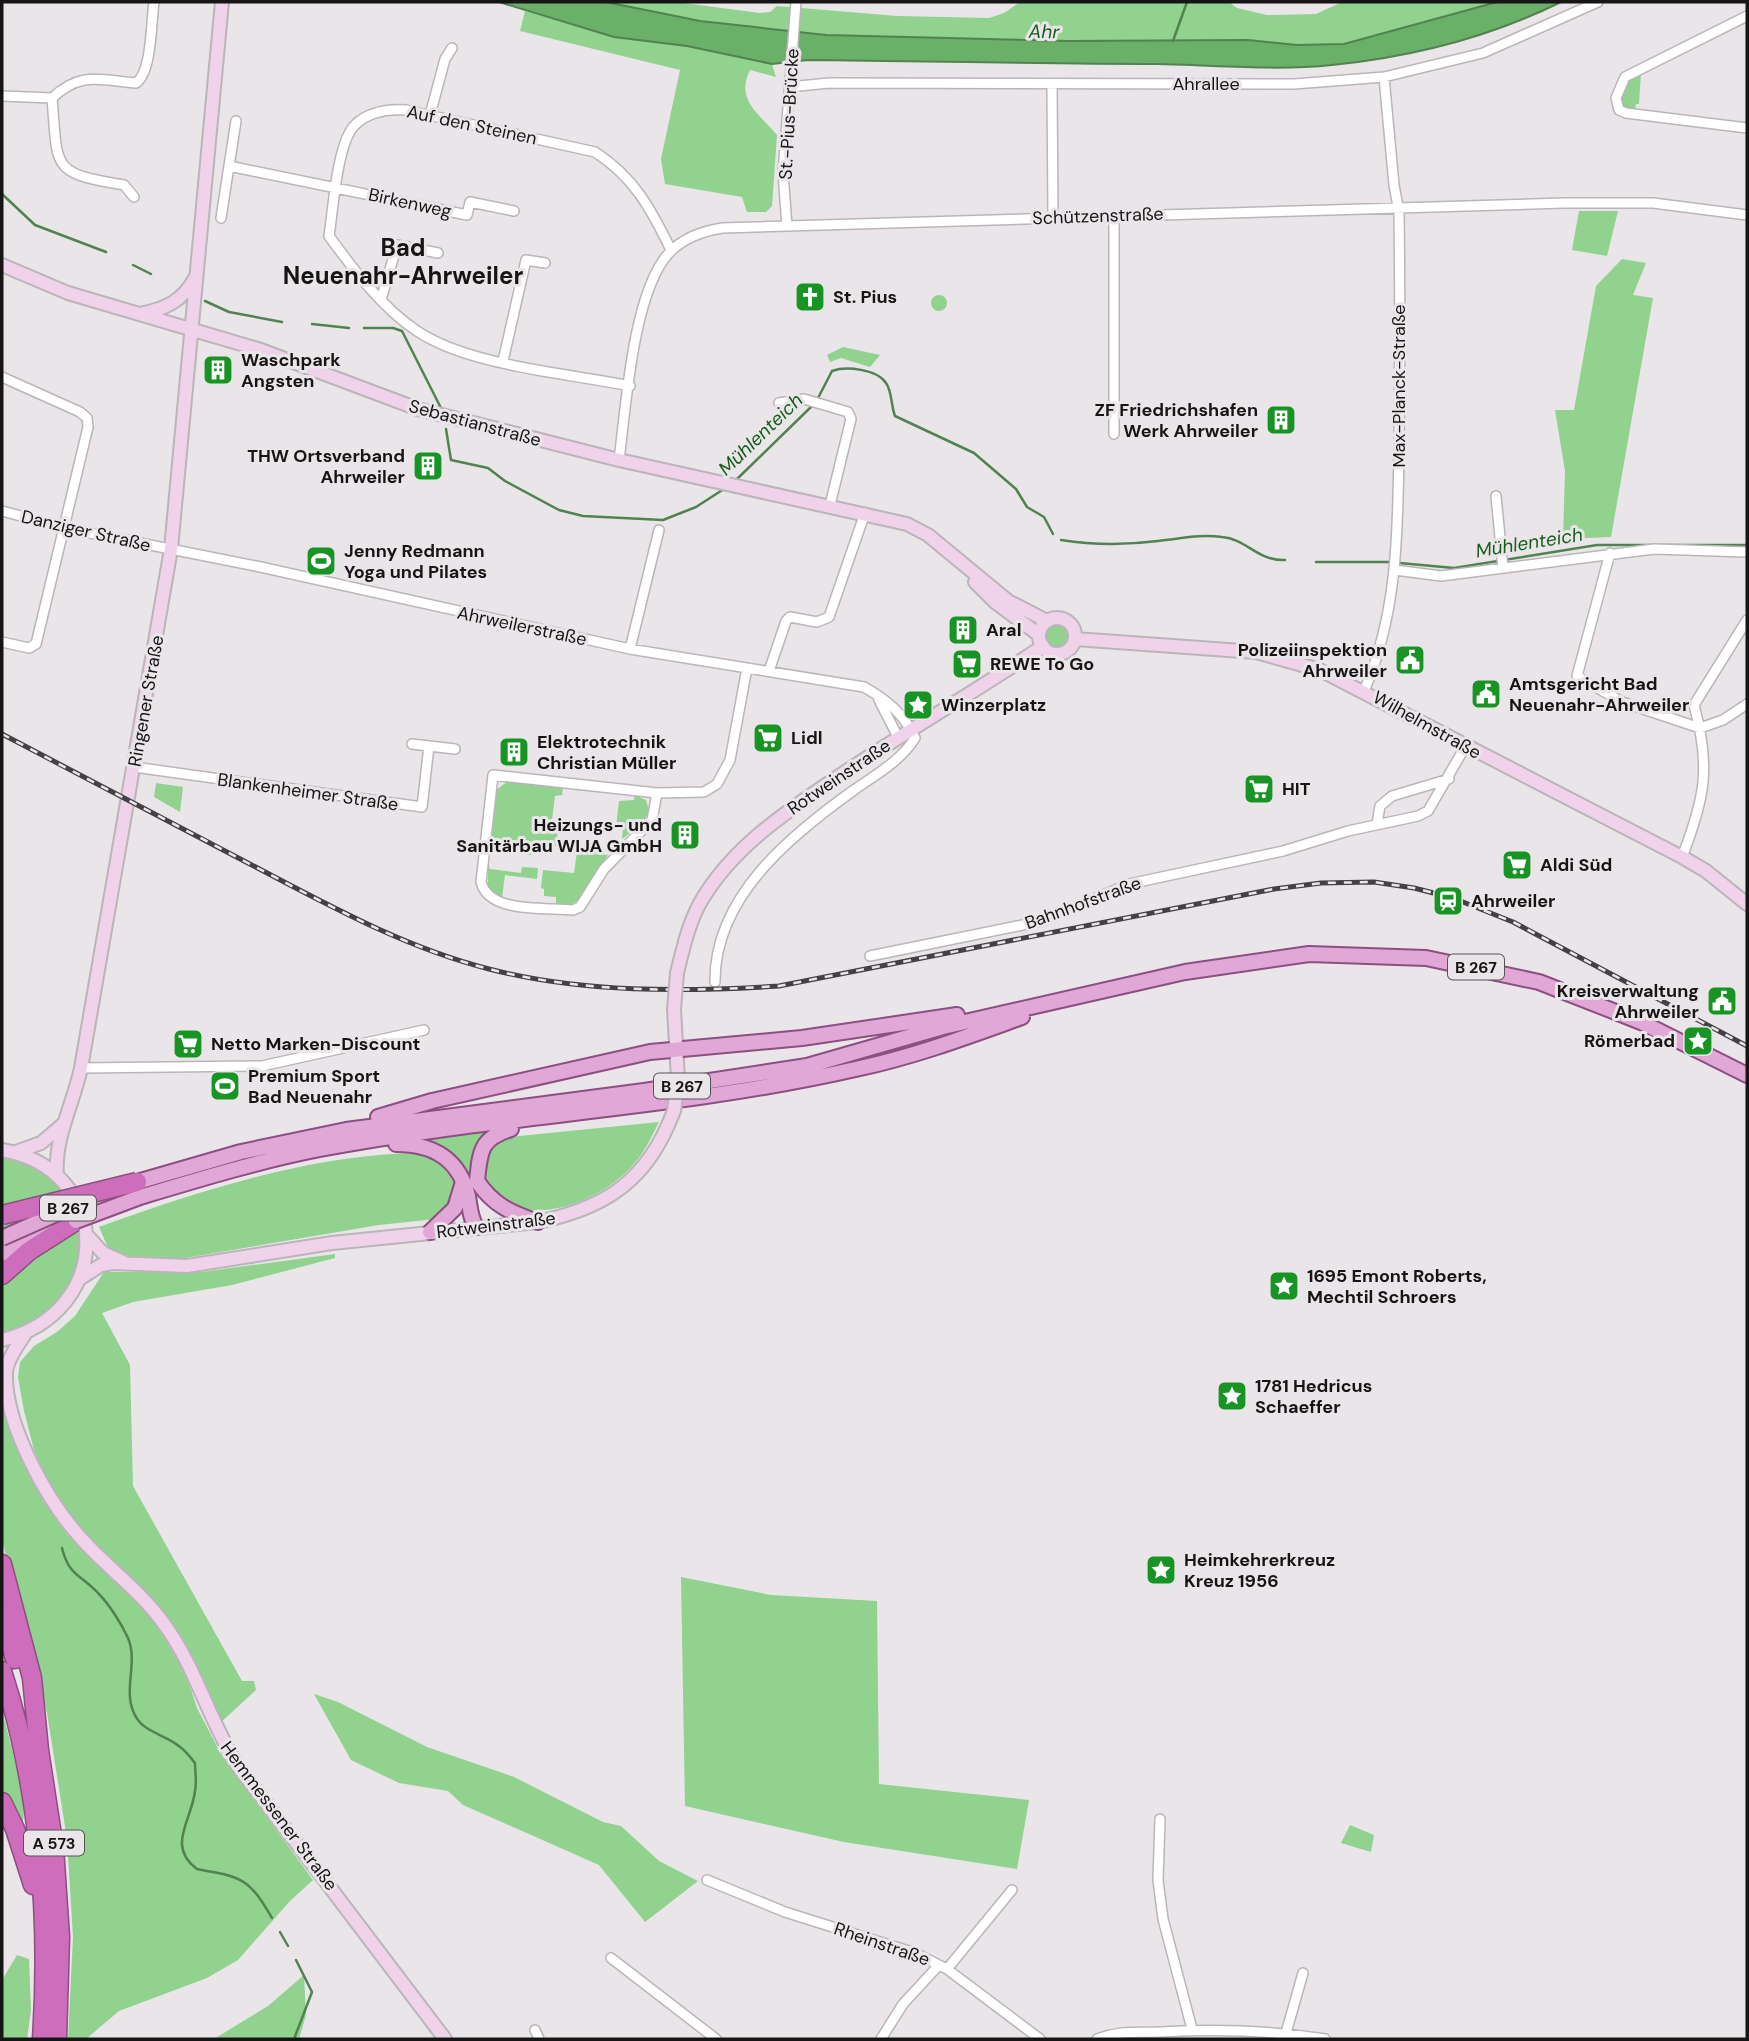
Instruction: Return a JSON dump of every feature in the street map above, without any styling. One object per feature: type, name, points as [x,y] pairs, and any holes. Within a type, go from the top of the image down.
[{"type":"highway","points":[[2,1215],[138,1189]]},
{"type":"highway","points":[[2,1275],[29,1251],[81,1227]]},
{"type":"highway","name":"A 573","points":[[2,1564],[32,1678],[58,1892],[61,1972],[58,2039]]},
{"type":"highway","name":"A 573","points":[[2,1615],[39,1750]]},
{"type":"highway","name":"A 573","points":[[2,1671],[26,1775],[38,1848],[44,1925],[42,2039]]},
{"type":"highway","points":[[2,1802],[27,1864],[44,1925]]},
{"type":"main road","name":"Ringener Straße","points":[[57,1176],[55,1153],[74,1100],[81,1068],[171,549],[222,2]]},
{"type":"main road","name":"Sebastianstraße","points":[[2,265],[68,293],[271,354],[418,409],[619,460],[907,524],[952,556],[1041,641]]},
{"type":"main road","points":[[136,315],[161,309],[178,300],[196,275]]},
{"type":"main road","name":"Sebastianstraße","points":[[998,599],[1046,621]]},
{"type":"main road","points":[[1058,618],[1070,622],[1075,639],[1064,653],[1052,653],[1041,641],[1046,621],[1058,618]]},
{"type":"main road","name":"Wilhelmstraße","points":[[1075,639],[1256,652],[1296,661],[1364,691],[1465,747],[1682,857],[1706,871],[1747,904]]},
{"type":"main road","name":"Rotweinstraße","points":[[80,1278],[101,1265],[127,1263],[187,1266],[332,1243],[538,1222],[589,1209],[609,1197],[647,1163],[668,1125],[677,1096],[677,973],[686,935],[700,903],[741,851],[792,808],[1041,641]]},
{"type":"main road","name":"B 267","points":[[2,1238],[241,1152],[316,1136],[445,1115],[644,1091],[807,1066],[943,1027],[1079,996],[1221,965],[1309,954],[1372,954],[1426,958],[1505,973],[1562,990],[1641,1022],[1747,1075]]},
{"type":"main road","name":"B 267","points":[[676,1048],[802,1038],[1079,996]]},
{"type":"main road","name":"B 267","points":[[2,1254],[81,1227],[138,1189],[349,1144],[727,1095],[860,1069],[922,1052],[1079,996]]},
{"type":"main road","points":[[316,1136],[432,1101],[676,1048]]},
{"type":"main road","name":"B 267","points":[[430,1232],[455,1208],[470,1181],[483,1146],[495,1134],[556,1117]]},
{"type":"main road","points":[[16,1152],[41,1143],[63,1125]]},
{"type":"main road","name":"B 267","points":[[349,1144],[407,1144],[428,1147],[451,1161],[489,1199],[510,1213],[538,1222]]},
{"type":"main road","points":[[2,1150],[16,1152],[38,1162],[57,1176],[76,1202],[86,1256],[80,1278],[65,1306],[40,1327],[2,1340]]},
{"type":"main road","name":"B 267","points":[[470,1181],[470,1218],[476,1227]]},
{"type":"main road","points":[[81,1227],[103,1253],[127,1263]]},
{"type":"main road","name":"Hemmessener Straße","points":[[25,1334],[4,1367],[19,1433],[49,1496],[79,1536],[141,1596],[166,1626],[182,1651],[217,1733],[238,1766],[445,2039]]},
{"type":"street","points":[[2,96],[52,98],[66,85],[81,79],[136,83],[142,78],[147,67],[154,2]]},
{"type":"street","name":"Ahrallee","points":[[799,86],[829,83],[1294,84],[1384,77],[1483,53],[1598,2]]},
{"type":"street","name":"St.-Pius-Brücke","points":[[788,226],[783,173],[796,3]]},
{"type":"street","points":[[1747,16],[1625,77],[1616,98],[1619,110],[1626,113],[1747,128]]},
{"type":"street","points":[[430,115],[445,59],[452,48]]},
{"type":"street","name":"Max-Planck-Straße","points":[[1364,691],[1376,664],[1395,565],[1400,355],[1399,206],[1394,184],[1384,77]]},
{"type":"street","points":[[1052,85],[1053,218]]},
{"type":"street","points":[[52,98],[57,156],[68,171],[81,178],[124,185],[134,197]]},
{"type":"street","name":"Auf den Steinen","points":[[630,386],[503,361],[442,345],[415,330],[381,300],[329,236],[345,142],[355,125],[386,109],[430,115],[595,152],[620,168],[655,217],[671,250]]},
{"type":"street","points":[[221,218],[236,121]]},
{"type":"street","points":[[229,166],[337,187]]},
{"type":"street","name":"Birkenweg","points":[[337,187],[467,215],[470,202],[514,211]]},
{"type":"street","name":"Schützenstraße","points":[[619,460],[643,308],[656,272],[671,250],[704,231],[1399,206],[1653,203],[1747,215]]},
{"type":"street","points":[[1114,215],[1114,434]]},
{"type":"street","points":[[381,300],[397,245],[438,253]]},
{"type":"street","points":[[503,361],[526,260],[545,263]]},
{"type":"street","points":[[2,377],[80,412],[87,418],[88,427],[33,648],[2,642]]},
{"type":"street","points":[[779,403],[808,400],[843,409],[851,419],[830,505]]},
{"type":"street","points":[[1496,496],[1503,563]]},
{"type":"street","name":"Danziger Straße","points":[[2,511],[65,528],[171,549]]},
{"type":"street","points":[[769,671],[786,621],[790,617],[817,622],[829,617],[865,513]]},
{"type":"street","points":[[630,649],[659,530]]},
{"type":"street","name":"Ahrweilerstraße","points":[[171,549],[630,649],[864,687],[893,706],[911,729]]},
{"type":"street","points":[[1395,565],[1441,576],[1503,563],[1654,549],[1747,552]]},
{"type":"street","points":[[1610,553],[1578,661],[1577,676],[1622,702],[1700,728],[1723,720],[1747,704]]},
{"type":"street","points":[[1682,857],[1695,824],[1706,782],[1700,728],[1694,705],[1747,620]]},
{"type":"street","points":[[657,793],[652,821],[604,869],[580,907],[573,910],[497,902],[485,893],[481,882],[492,775],[657,793],[704,792],[724,774],[730,760],[747,668]]},
{"type":"street","points":[[874,692],[886,709],[898,737]]},
{"type":"street","name":"Rotweinstraße","points":[[715,982],[715,957],[739,901],[767,862],[787,842],[898,758],[915,738],[911,729]]},
{"type":"street","points":[[412,744],[455,749]]},
{"type":"street","name":"Blankenheimer Straße","points":[[134,766],[422,807],[429,746]]},
{"type":"street","name":"Bahnhofstraße","points":[[870,956],[1042,921],[1129,884],[1283,851],[1428,811],[1449,779],[1465,747]]},
{"type":"street","points":[[1377,824],[1380,806],[1392,796],[1449,779]]},
{"type":"street","points":[[81,1068],[262,1066],[424,1030]]},
{"type":"street","points":[[1160,1819],[1158,1880],[1163,1919],[1192,2029]]},
{"type":"street","name":"Rheinstraße","points":[[707,1880],[785,1912],[896,1946],[943,1967],[1040,2039]]},
{"type":"street","points":[[881,2039],[903,2004],[983,1927],[1012,1890]]},
{"type":"street","points":[[611,1958],[716,2039]]},
{"type":"street","points":[[1286,2033],[1303,1973]]},
{"type":"street","points":[[1097,2039],[1117,2031],[1159,2036],[1192,2029],[1260,2035],[1286,2033],[1325,2039]]},
{"type":"shaded area","points":[[499,2],[606,2],[700,21],[826,35],[1069,41],[1248,40],[1297,45],[1344,44],[1497,2],[1561,2],[1478,35],[1420,51],[1332,65],[1266,68],[808,60],[772,64],[687,46],[614,37]]},
{"type":"shaded area","points":[[606,2],[676,2],[760,13],[770,12],[777,6],[897,16],[989,18],[1004,13],[1020,2],[1229,2],[1237,8],[1267,15],[1316,14],[1342,2],[1497,2],[1344,44],[1297,45],[1248,40],[1069,41],[826,35],[700,21]]},
{"type":"shaded area","points":[[525,11],[614,37],[687,46],[772,64],[776,77],[750,70],[745,90],[751,106],[777,135],[772,206],[766,212],[747,212],[742,197],[665,184],[661,159],[680,70],[520,31]]},
{"type":"shaded area","points":[[1641,73],[1639,104],[1636,104],[1635,110],[1624,109],[1620,101],[1626,81]]},
{"type":"shaded area","points":[[1579,211],[1618,211],[1607,256],[1572,250]]},
{"type":"shaded area","points":[[1622,259],[1646,263],[1633,295],[1653,298],[1611,537],[1563,539],[1565,471],[1555,410],[1574,410],[1596,286]]},
{"type":"shaded area","points":[[939,295],[945,297],[945,309],[939,311],[933,309],[931,303],[933,297]]},
{"type":"shaded area","points":[[843,347],[880,355],[870,367],[841,358],[830,362],[827,355]]},
{"type":"shaded area","points":[[1058,621],[1068,626],[1073,636],[1068,646],[1058,651],[1048,646],[1043,636],[1048,626]]},
{"type":"shaded area","points":[[508,781],[563,787],[562,795],[555,796],[551,828],[558,830],[556,846],[534,842],[531,855],[523,855],[523,848],[493,844],[491,851],[489,850],[495,791]]},
{"type":"shaded area","points":[[156,783],[183,787],[180,812],[154,797]]},
{"type":"shaded area","points":[[635,795],[646,800],[649,811],[642,824],[622,839],[623,828],[616,827],[619,801],[634,800]]},
{"type":"shaded area","points":[[577,852],[608,855],[579,900],[570,905],[556,904],[556,897],[544,896],[544,889],[541,888],[543,870],[574,873]]},
{"type":"shaded area","points":[[488,862],[490,869],[521,873],[522,867],[538,868],[537,879],[505,875],[502,898],[488,888]]},
{"type":"shaded area","points":[[659,1122],[644,1151],[629,1169],[614,1182],[579,1202],[559,1208],[521,1209],[503,1203],[485,1187],[482,1178],[486,1160],[500,1143],[509,1137]]},
{"type":"shaded area","points":[[491,1130],[478,1146],[472,1163],[471,1178],[467,1179],[448,1154],[421,1139]]},
{"type":"shaded area","points":[[423,1153],[446,1166],[455,1180],[451,1198],[436,1219],[379,1225],[179,1259],[143,1260],[109,1250],[99,1227],[176,1200],[258,1176],[341,1160]]},
{"type":"shaded area","points":[[2,1155],[42,1172],[59,1184],[71,1202],[78,1223],[80,1244],[69,1285],[57,1303],[42,1317],[23,1328],[2,1333]]},
{"type":"shaded area","points":[[335,1254],[335,1258],[232,1285],[133,1302],[102,1313],[130,1365],[133,1486],[242,1681],[254,1681],[256,1690],[219,1724],[131,1579],[84,1534],[55,1496],[34,1450],[18,1377],[20,1362],[34,1346],[57,1332],[75,1316],[104,1272],[201,1272]]},
{"type":"shaded area","points":[[2,1391],[12,1439],[43,1501],[66,1533],[151,1616],[186,1674],[197,1708],[221,1754],[313,1880],[290,1901],[238,1960],[207,1978],[119,2011],[86,2039],[68,2039],[73,1937],[67,1839],[47,1713],[2,1540]]},
{"type":"shaded area","points":[[681,1577],[771,1595],[877,1601],[879,1784],[1029,1800],[1017,1869],[844,1842],[685,1806]]},
{"type":"shaded area","points":[[314,1694],[338,1702],[427,1747],[514,1777],[603,1822],[621,1826],[659,1861],[698,1881],[645,1922],[599,1865],[463,1805],[448,1791],[399,1783],[351,1760]]},
{"type":"shaded area","points":[[2,1711],[21,1787],[24,1816],[22,1824],[2,1788]]},
{"type":"shaded area","points":[[1350,1825],[1374,1835],[1371,1852],[1341,1843]]},
{"type":"shaded area","points":[[17,1955],[29,1959],[31,2010],[27,2039],[2,2039],[2,1980]]},
{"type":"shaded area","points":[[304,1975],[306,2015],[299,2039],[214,2039],[268,2006]]},
{"type":"waterway","points":[[1173,41],[1187,2]]},
{"type":"waterway","name":"Mühlenteich","points":[[2,194],[35,225],[106,252]]},
{"type":"waterway","name":"Mühlenteich","points":[[133,265],[151,274]]},
{"type":"waterway","name":"Mühlenteich","points":[[205,301],[229,312],[282,322]]},
{"type":"waterway","name":"Mühlenteich","points":[[312,324],[349,328]]},
{"type":"waterway","name":"Mühlenteich","points":[[364,328],[393,328],[402,331],[443,412]]},
{"type":"waterway","name":"Mühlenteich","points":[[817,400],[832,371],[853,369],[882,378],[888,386],[895,416],[974,453],[1016,489],[1027,507],[1044,517],[1053,534]]},
{"type":"waterway","name":"Mühlenteich","points":[[735,481],[813,405]]},
{"type":"waterway","name":"Mühlenteich","points":[[446,429],[451,460],[488,468],[505,481],[559,510],[583,516],[663,520],[696,507],[727,487]]},
{"type":"waterway","name":"Mühlenteich","points":[[1061,540],[1122,544],[1214,536],[1231,539],[1267,557],[1285,560]]},
{"type":"waterway","name":"Mühlenteich","points":[[1316,562],[1389,562],[1454,568],[1597,545],[1747,545]]},
{"type":"waterway","points":[[62,1548],[72,1570],[106,1603],[128,1638],[132,1658],[130,1698],[136,1717],[145,1727],[182,1749],[195,1763],[196,1788],[182,1842],[188,1860],[197,1869],[224,1874],[243,1882],[257,1895],[272,1918]]},
{"type":"waterway","points":[[280,1932],[288,1946]]},
{"type":"waterway","points":[[294,2039],[312,1992],[296,1960]]},
{"type":"railway","points":[[2,734],[364,923],[457,960],[524,977],[633,989],[779,986],[1274,889],[1321,883],[1374,882],[1453,898],[1513,922],[1747,1046]]},
{"type":"place","name":"St. Pius","points":[[810,297]]},
{"type":"place","name":"Waschpark Angsten","points":[[218,370]]},
{"type":"place","name":"ZF Friedrichshafen Werk Ahrweiler","points":[[1281,420]]},
{"type":"place","name":"THW Ortsverband Ahrweiler","points":[[428,466]]},
{"type":"place","name":"Jenny Redmann Yoga und Pilates","points":[[321,561]]},
{"type":"place","name":"Aral","points":[[963,630]]},
{"type":"place","name":"Polizeiinspektion Ahrweiler","points":[[1410,660]]},
{"type":"place","name":"REWE To Go","points":[[967,664]]},
{"type":"place","name":"Amtsgericht Bad Neuenahr-Ahrweiler","points":[[1486,694]]},
{"type":"place","name":"Winzerplatz","points":[[918,705]]},
{"type":"place","name":"Lidl","points":[[768,738]]},
{"type":"place","name":"Elektrotechnik Christian Müller","points":[[514,752]]},
{"type":"place","name":"HIT","points":[[1259,789]]},
{"type":"place","name":"Heizungs- und Sanitärbau WIJA GmbH","points":[[685,835]]},
{"type":"place","name":"Aldi Süd","points":[[1517,865]]},
{"type":"place","name":"Ahrweiler","points":[[1448,901]]},
{"type":"place","name":"Kreisverwaltung Ahrweiler","points":[[1722,1001]]},
{"type":"place","name":"Römerbad","points":[[1698,1041]]},
{"type":"place","name":"Netto Marken-Discount","points":[[188,1044]]},
{"type":"place","name":"Premium Sport Bad Neuenahr","points":[[225,1086]]},
{"type":"place","name":"1695 Emont Roberts, Mechtil Schroers","points":[[1284,1286]]},
{"type":"place","name":"1781 Hedricus Schaeffer","points":[[1232,1396]]},
{"type":"place","name":"Heimkehrerkreuz Kreuz 1956","points":[[1161,1570]]},
{"type":"district","name":"Bad Neuenahr-Ahrweiler","points":[[403,262]]},
{"type":"water label","name":"Ahr","points":[[1044,31]]}]
